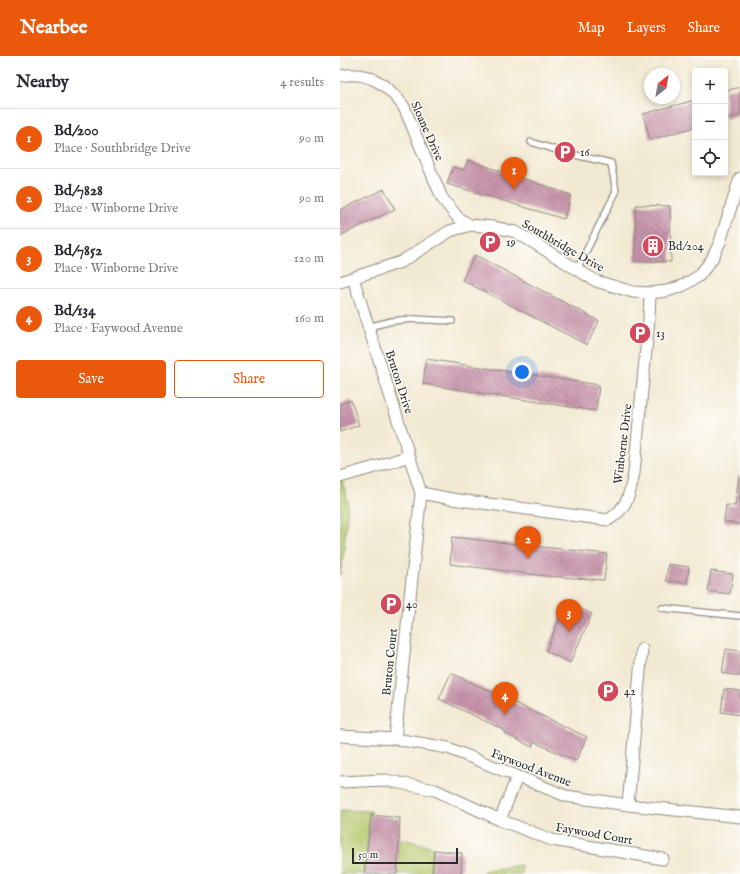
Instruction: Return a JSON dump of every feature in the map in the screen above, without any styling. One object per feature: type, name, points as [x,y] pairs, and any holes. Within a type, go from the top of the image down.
[{"type":"street","name":"Sloane Drive","points":[[340,76],[359,75],[374,79],[385,85],[394,94],[404,107],[442,198],[458,218],[470,224]]},
{"type":"street","name":"Southbridge Drive","points":[[340,282],[401,262],[450,231],[470,224],[516,232],[596,281],[633,292],[650,293],[667,291],[682,286],[699,276],[712,259],[720,242],[740,178]]},
{"type":"street","name":"Bruton Drive","points":[[353,278],[421,493]]},
{"type":"street","name":"Winborne Drive","points":[[421,493],[452,499],[608,520],[616,516],[630,495],[634,474],[649,319],[650,293]]},
{"type":"street","points":[[340,477],[409,456]]},
{"type":"street","name":"Bruton Court","points":[[395,738],[421,493]]},
{"type":"street","points":[[628,805],[642,649]]},
{"type":"street","name":"Faywood Avenue","points":[[340,736],[395,738],[448,748],[566,796],[628,805],[740,817]]},
{"type":"street","points":[[500,820],[517,777]]},
{"type":"street","name":"Faywood Court","points":[[340,782],[385,780],[435,790],[500,820],[552,840],[663,859]]},
{"type":"lane","points":[[532,142],[566,153],[611,163],[616,192],[577,269]]},
{"type":"lane","points":[[368,328],[392,321],[412,319],[452,321]]},
{"type":"lane","points":[[662,608],[740,616]]},
{"type":"green space","points":[[340,472],[348,503],[344,550],[340,575]]},
{"type":"green space","points":[[340,810],[371,811],[364,874],[340,874]]},
{"type":"green space","points":[[399,838],[433,847],[431,874],[397,874]]},
{"type":"green space","points":[[521,865],[521,874],[484,874],[484,870]]},
{"type":"building","points":[[740,87],[740,115],[728,118],[728,104],[728,90]]},
{"type":"building","points":[[692,101],[692,128],[650,140],[643,114]]},
{"type":"building","points":[[468,160],[571,195],[564,219],[447,184],[453,167],[464,170]]},
{"type":"building","points":[[384,189],[395,209],[340,236],[340,210]]},
{"type":"building","name":"Bd/204","points":[[636,205],[670,206],[671,262],[635,261]]},
{"type":"building","points":[[475,255],[599,321],[587,345],[462,280]]},
{"type":"building","points":[[426,359],[599,385],[596,411],[423,384]]},
{"type":"building","points":[[351,400],[359,425],[340,432],[340,404]]},
{"type":"building","points":[[739,475],[740,524],[724,522],[726,505],[735,506]]},
{"type":"building","points":[[452,537],[607,554],[604,580],[546,576],[450,564]]},
{"type":"building","points":[[668,564],[689,567],[687,583],[666,581]]},
{"type":"building","points":[[711,571],[733,574],[730,594],[708,591]]},
{"type":"building","points":[[566,602],[592,614],[570,663],[546,651]]},
{"type":"building","points":[[726,649],[740,651],[740,676],[722,673]]},
{"type":"building","points":[[451,673],[587,737],[576,761],[534,742],[532,747],[506,734],[504,730],[439,699]]},
{"type":"building","points":[[724,689],[740,691],[740,715],[721,712]]},
{"type":"building","points":[[371,815],[400,818],[397,874],[364,874]]},
{"type":"building","points":[[434,850],[462,853],[461,874],[432,874]]},
{"type":"place","name":"16","points":[[565,152]]},
{"type":"place","name":"Bd/200","points":[[514,190]]},
{"type":"place","name":"19","points":[[490,242]]},
{"type":"place","name":"Bd/204","points":[[653,246]]},
{"type":"place","name":"13","points":[[640,333]]},
{"type":"place","name":"Bd/7828","points":[[528,559]]},
{"type":"place","name":"40","points":[[391,604]]},
{"type":"place","name":"Bd/7852","points":[[569,632]]},
{"type":"place","name":"42","points":[[608,691]]},
{"type":"place","name":"Bd/134","points":[[505,715]]}]
